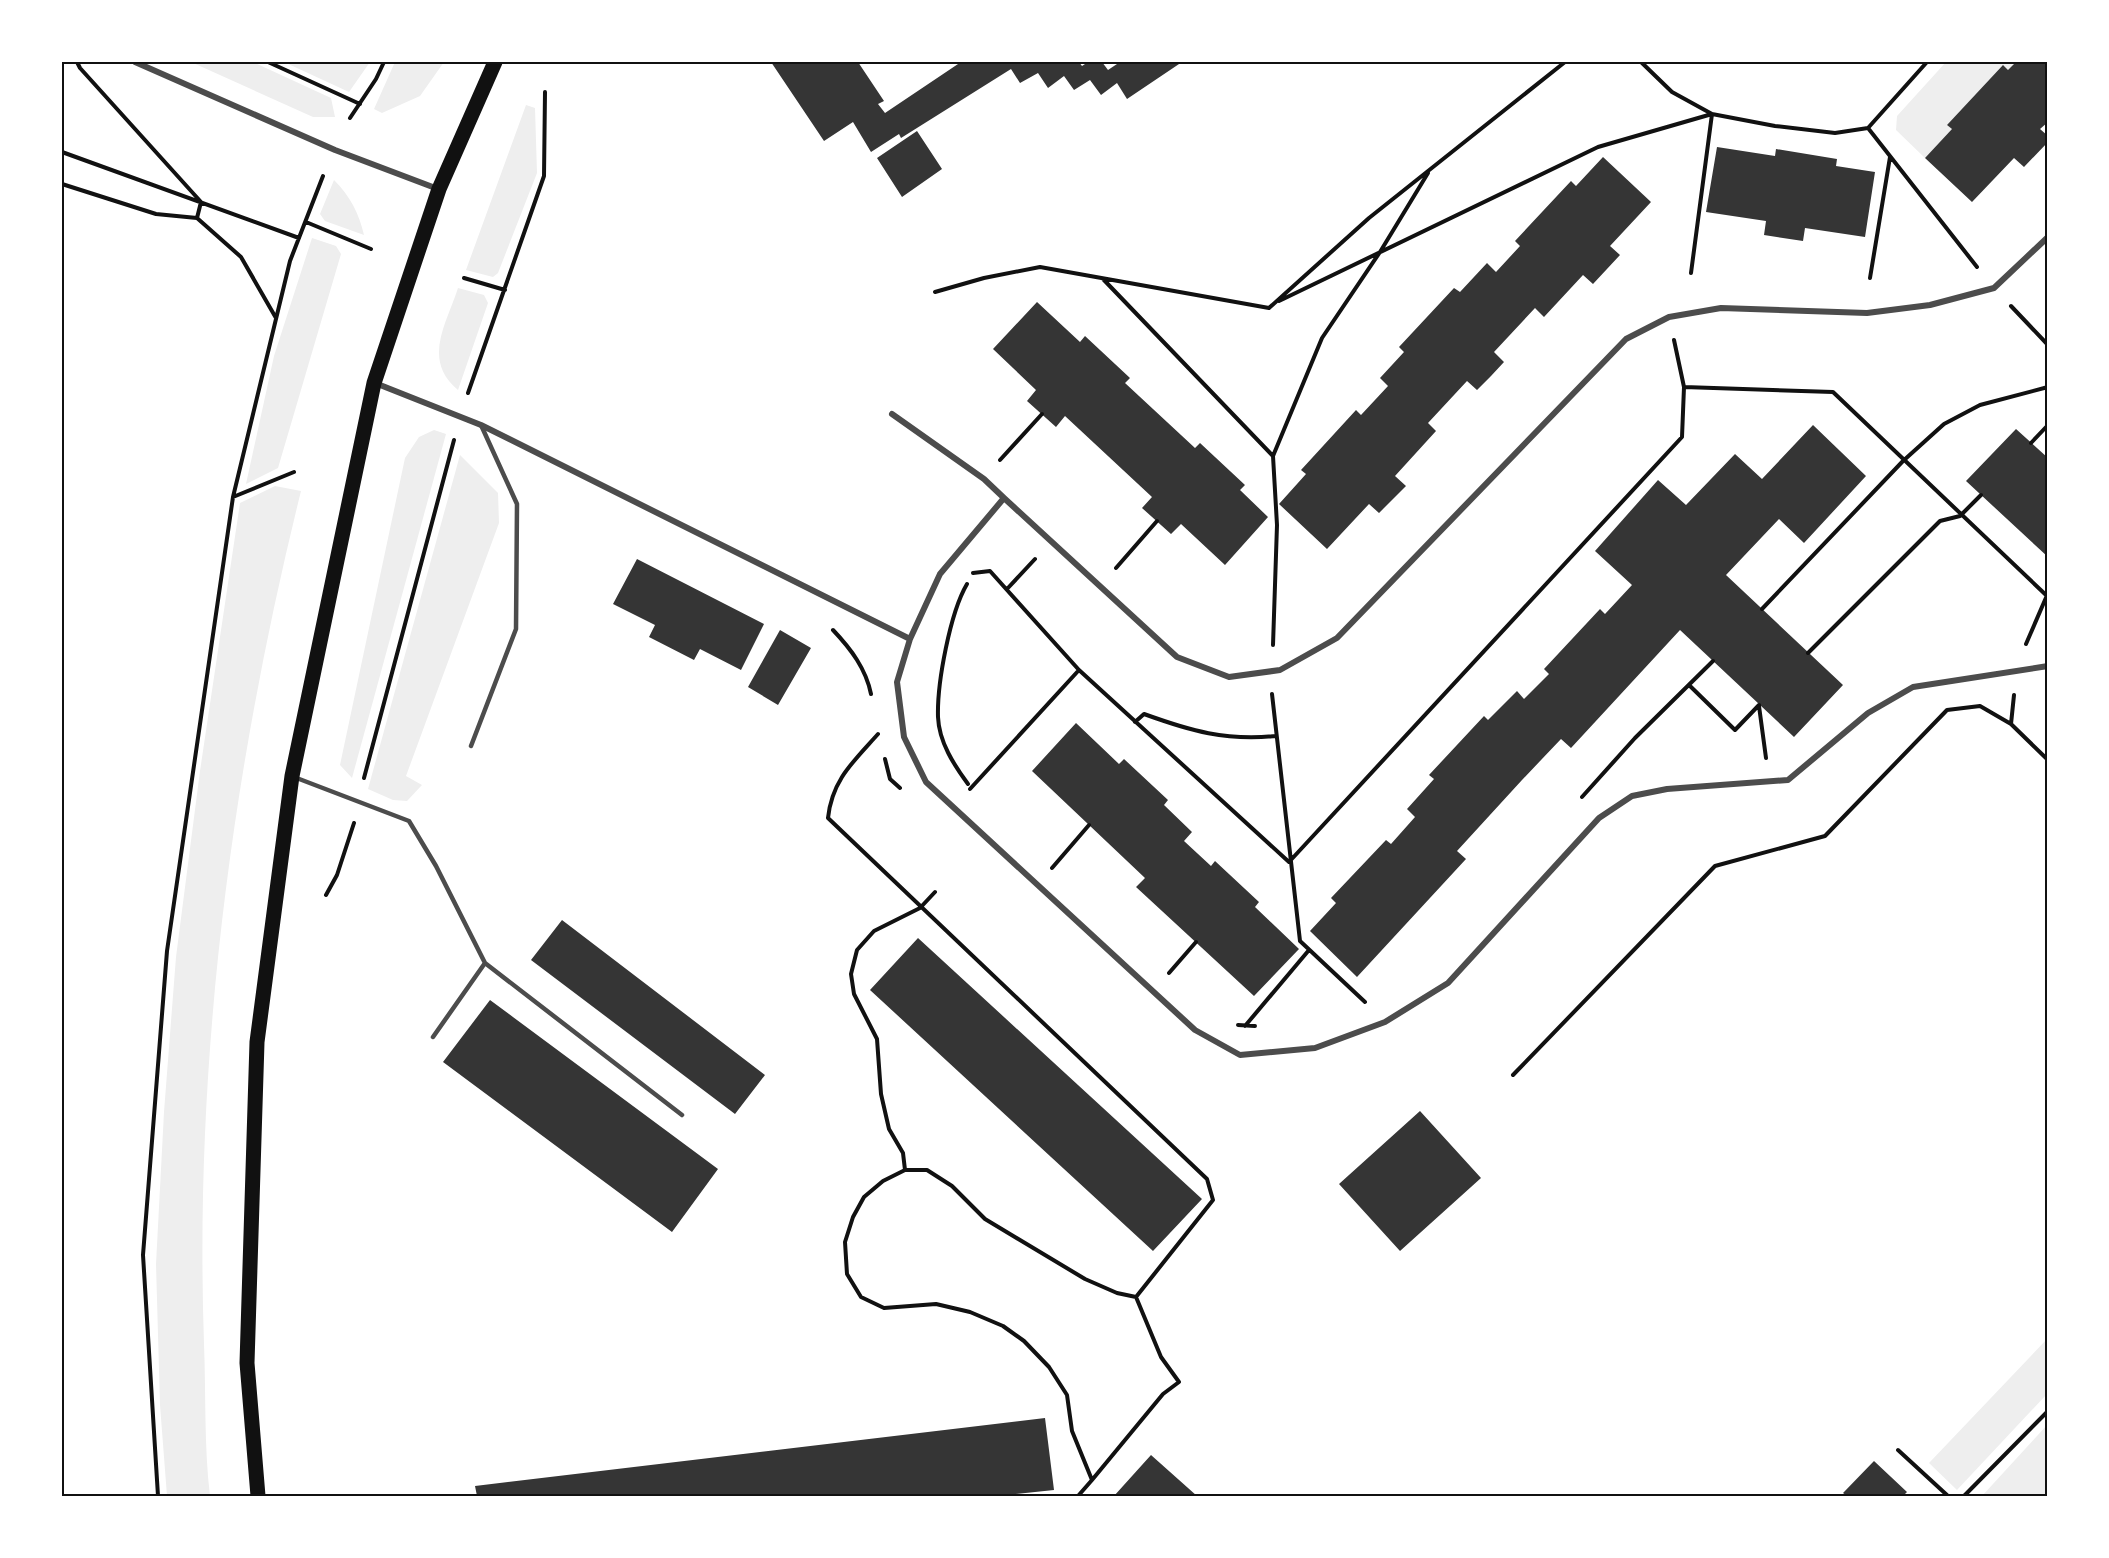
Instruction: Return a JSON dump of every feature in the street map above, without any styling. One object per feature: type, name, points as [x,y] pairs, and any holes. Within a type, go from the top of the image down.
[{"type":"main road","points":[[258,1497],[247,1363],[258,1042],[292,776],[374,383],[439,189],[495,62]]},
{"type":"street","points":[[135,62],[335,150],[439,189]]},
{"type":"street","points":[[892,414],[984,479],[1177,657],[1229,677],[1269,671],[1281,669],[1337,638],[1626,339],[1669,317],[1720,308],[1867,313],[1930,305],[1994,288],[2048,237]]},
{"type":"street","points":[[374,383],[481,425],[910,639]]},
{"type":"street","points":[[1004,498],[940,574],[910,639],[897,682],[904,737],[926,782],[1195,1030],[1240,1055],[1315,1048],[1385,1022],[1448,983],[1599,818],[1632,796],[1667,789],[1788,780],[1868,713],[1913,687],[2016,669],[2048,666]]},
{"type":"lane","points":[[471,746],[516,629],[517,504],[481,425]]},
{"type":"lane","points":[[292,776],[410,821],[436,866],[485,963],[682,1115]]},
{"type":"lane","points":[[433,1037],[485,963]]},
{"type":"path","points":[[77,62],[201,202]]},
{"type":"path","points":[[268,62],[360,104]]},
{"type":"path","points":[[350,118],[384,62]]},
{"type":"path","points":[[935,292],[984,278],[1040,267],[1269,308],[1370,218],[1565,62]]},
{"type":"path","points":[[1641,62],[1672,92],[1712,114],[1775,126],[1835,133],[1868,128],[1927,62]]},
{"type":"path","points":[[326,895],[347,843],[460,417],[544,176],[545,92]]},
{"type":"path","points":[[1273,303],[1598,147],[1712,114]]},
{"type":"path","points":[[1691,273],[1712,114]]},
{"type":"path","points":[[1868,128],[1994,288],[2048,345]]},
{"type":"path","points":[[62,152],[299,238]]},
{"type":"path","points":[[1870,278],[1890,157]]},
{"type":"path","points":[[1365,1003],[1300,941],[1289,862],[1269,671],[1273,646],[1277,525],[1273,456],[1322,338],[1380,252],[1428,173]]},
{"type":"path","points":[[158,1497],[143,1255],[167,951],[233,496],[290,261],[323,176]]},
{"type":"path","points":[[62,184],[156,214],[197,218],[241,257],[276,318]]},
{"type":"path","points":[[197,218],[201,202]]},
{"type":"path","points":[[306,222],[371,249]]},
{"type":"path","points":[[464,278],[504,290]]},
{"type":"path","points":[[1102,278],[1273,456]]},
{"type":"path","points":[[1289,862],[1682,437],[1684,387],[1669,317]]},
{"type":"path","points":[[1684,387],[1833,392],[1960,516],[2047,594],[2016,669],[2011,724]]},
{"type":"path","points":[[1762,609],[1903,461],[1944,424],[1980,405],[2048,387]]},
{"type":"path","points":[[984,479],[1042,414]]},
{"type":"path","points":[[2031,442],[2048,425]]},
{"type":"path","points":[[233,496],[294,472]]},
{"type":"path","points":[[1808,653],[1940,521],[1960,516],[1981,495]]},
{"type":"path","points":[[1100,587],[1157,521]]},
{"type":"path","points":[[1007,589],[1051,542]]},
{"type":"path","points":[[979,796],[971,789],[949,758],[938,717],[945,652],[959,597],[974,572],[990,571],[1079,670],[1289,862]]},
{"type":"path","points":[[841,605],[830,626],[848,645],[867,676],[872,698]]},
{"type":"path","points":[[1580,800],[1635,738],[1713,661]]},
{"type":"path","points":[[954,808],[1079,670]]},
{"type":"path","points":[[1689,685],[1735,730],[1759,705],[1770,781]]},
{"type":"path","points":[[1513,1075],[1715,866],[1825,836],[1947,710],[1980,706],[2011,724],[2048,760]]},
{"type":"path","points":[[1135,722],[1144,714],[1191,731],[1230,738],[1276,736]]},
{"type":"path","points":[[879,732],[847,770],[830,796],[828,818],[1207,1179],[1213,1200],[1136,1297]]},
{"type":"path","points":[[1037,885],[1089,825]]},
{"type":"path","points":[[1045,859],[1062,874]]},
{"type":"path","points":[[905,1170],[903,1153],[889,1129],[881,1094],[877,1039],[854,994],[851,974],[857,950],[874,931],[920,908],[935,892]]},
{"type":"path","points":[[1167,975],[1196,942]]},
{"type":"path","points":[[1245,1026],[1309,950]]},
{"type":"path","points":[[1159,967],[1176,982]]},
{"type":"path","points":[[1354,1008],[1375,997]]},
{"type":"path","points":[[1229,1024],[1257,1027]]},
{"type":"path","points":[[1092,1480],[1072,1431],[1067,1395],[1049,1367],[1024,1341],[1003,1326],[970,1312],[936,1304],[884,1308],[861,1297],[848,1274],[845,1242],[853,1216],[864,1197],[883,1181],[905,1170],[927,1170],[952,1186],[985,1219],[1065,1267],[1117,1293],[1136,1297]]},
{"type":"path","points":[[1078,1497],[1163,1394],[1179,1382],[1161,1357],[1136,1297]]},
{"type":"path","points":[[1964,1497],[2048,1411]]},
{"type":"path","points":[[1898,1450],[1948,1497]]},
{"type":"shaded area","points":[[191,62],[253,62],[331,98],[335,117],[313,117]]},
{"type":"shaded area","points":[[284,62],[370,62],[349,92]]},
{"type":"shaded area","points":[[395,62],[444,62],[420,96],[382,113],[374,109]]},
{"type":"shaded area","points":[[1946,62],[2016,62],[2008,70],[2002,66],[1947,125],[1952,129],[1925,158],[1896,130],[1897,116]]},
{"type":"shaded area","points":[[526,105],[535,108],[537,173],[498,273],[493,277],[466,270]]},
{"type":"shaded area","points":[[334,180],[353,205],[364,235],[325,221],[320,214]]},
{"type":"shaded area","points":[[312,238],[336,246],[341,254],[278,468],[246,484],[274,356]]},
{"type":"shaded area","points":[[458,288],[484,295],[488,303],[458,390],[447,379],[441,367],[439,354],[443,329]]},
{"type":"shaded area","points":[[434,430],[446,434],[352,778],[340,765],[405,458],[419,437]]},
{"type":"shaded area","points":[[460,455],[498,493],[499,523],[406,776],[422,785],[407,801],[393,800],[368,789]]},
{"type":"shaded area","points":[[275,486],[301,491],[255,701],[237,807],[212,1021],[205,1129],[202,1236],[206,1439],[210,1496],[167,1496],[160,1405],[156,1264],[164,1112],[176,957],[200,771],[240,503]]},
{"type":"shaded area","points":[[2047,1339],[2047,1394],[1957,1490],[1929,1463]]},
{"type":"shaded area","points":[[2047,1425],[2047,1496],[1982,1496]]},
{"type":"building","points":[[771,62],[858,62],[884,101],[878,104],[885,113],[961,62],[1079,62],[1082,66],[1088,62],[1102,62],[1108,70],[1120,62],[1182,62],[1127,99],[1117,83],[1101,95],[1090,80],[1074,90],[1064,76],[1048,88],[1038,73],[1020,83],[1011,69],[901,138],[899,134],[871,152],[853,122],[824,141]]},
{"type":"building","points":[[2016,62],[2048,62],[2048,122],[2040,129],[2048,136],[2048,142],[2024,167],[2014,158],[1972,202],[1925,158],[1952,129],[1947,125],[2003,65],[2008,70]]},
{"type":"building","points":[[917,131],[942,169],[902,197],[877,158]]},
{"type":"building","points":[[1717,147],[1775,156],[1776,149],[1837,159],[1836,166],[1875,172],[1865,237],[1805,228],[1803,241],[1764,235],[1766,221],[1706,212]]},
{"type":"building","points":[[1603,157],[1651,202],[1610,246],[1620,255],[1593,284],[1583,275],[1544,317],[1535,308],[1494,352],[1504,362],[1491,376],[1477,390],[1467,381],[1428,423],[1436,431],[1395,476],[1406,486],[1379,513],[1369,504],[1327,549],[1279,504],[1306,474],[1301,470],[1356,410],[1361,415],[1388,386],[1380,378],[1404,352],[1399,347],[1454,288],[1460,292],[1487,263],[1496,272],[1520,246],[1515,241],[1571,181],[1576,186]]},
{"type":"building","points":[[1037,302],[1080,342],[1085,336],[1130,378],[1125,383],[1195,448],[1200,443],[1245,485],[1240,490],[1268,517],[1225,565],[1181,524],[1171,534],[1142,508],[1152,497],[1065,416],[1056,427],[1027,401],[1036,390],[993,349]]},
{"type":"building","points":[[1813,425],[1866,476],[1804,543],[1779,519],[1726,575],[1843,685],[1794,737],[1680,630],[1571,748],[1561,739],[1522,780],[1457,851],[1466,859],[1357,977],[1310,931],[1336,903],[1331,898],[1386,840],[1391,844],[1415,817],[1407,809],[1434,779],[1429,775],[1484,716],[1488,720],[1517,691],[1524,699],[1549,674],[1544,669],[1600,609],[1605,614],[1632,585],[1595,551],[1658,480],[1686,505],[1735,454],[1762,479]]},
{"type":"building","points":[[2016,429],[2048,458],[2048,557],[1966,481]]},
{"type":"building","points":[[637,559],[764,624],[741,670],[700,649],[694,660],[649,637],[655,625],[613,604]]},
{"type":"building","points":[[780,630],[811,648],[778,705],[748,687]]},
{"type":"building","points":[[1076,723],[1119,764],[1124,759],[1168,800],[1164,805],[1192,832],[1184,841],[1211,866],[1215,861],[1259,902],[1255,907],[1299,949],[1254,996],[1136,887],[1145,878],[1032,771]]},
{"type":"building","points":[[562,920],[765,1075],[735,1114],[531,960]]},
{"type":"building","points":[[918,938],[1202,1199],[1153,1251],[870,990]]},
{"type":"building","points":[[490,1000],[718,1169],[672,1232],[443,1062]]},
{"type":"building","points":[[1420,1111],[1481,1178],[1400,1251],[1339,1184]]},
{"type":"building","points":[[1045,1418],[1054,1490],[998,1496],[477,1496],[475,1486]]},
{"type":"building","points":[[1151,1455],[1197,1496],[1114,1496]]},
{"type":"building","points":[[1874,1461],[1907,1492],[1903,1496],[1847,1496],[1843,1493]]}]
